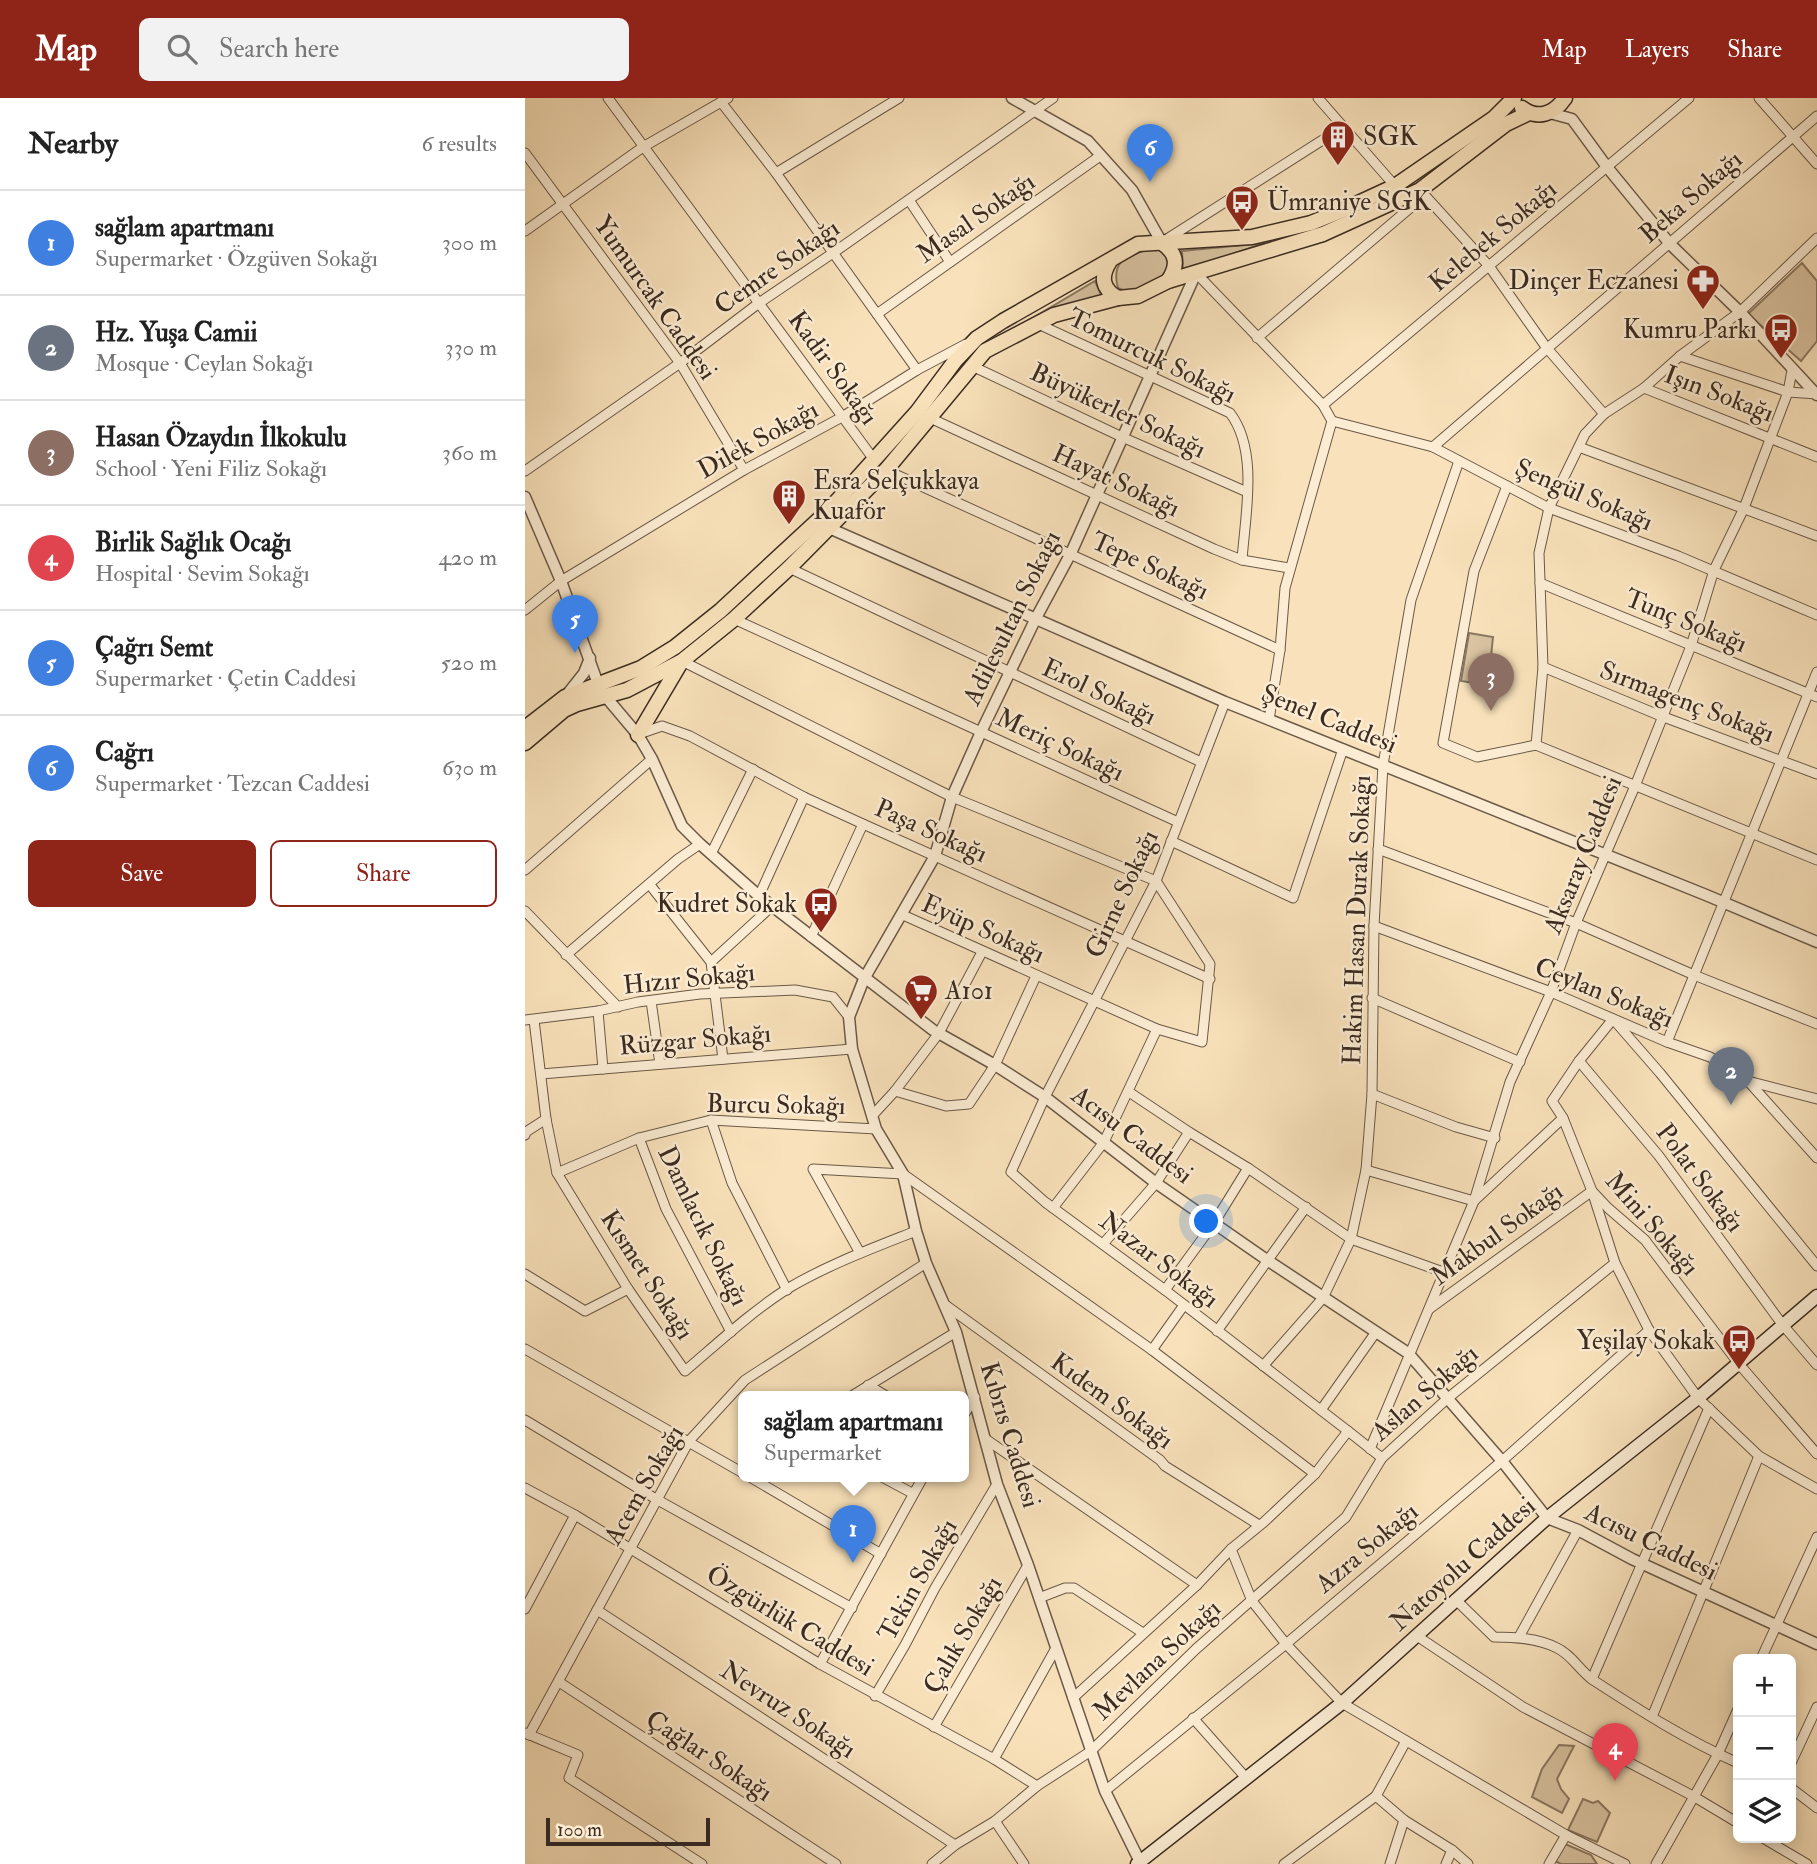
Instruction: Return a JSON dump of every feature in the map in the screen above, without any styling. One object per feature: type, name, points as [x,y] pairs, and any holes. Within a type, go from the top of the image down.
[{"type":"main road","points":[[525,743],[564,710],[649,680],[682,661],[734,619],[829,528],[880,465],[955,361],[977,338],[1138,244],[1243,238],[1311,223],[1395,186],[1494,118],[1515,98],[1529,113]]},
{"type":"main road","points":[[525,728],[565,696],[641,668],[675,647],[720,611],[930,418],[985,351],[1054,315],[1148,293],[1168,281],[1323,234],[1420,190],[1506,124],[1529,113],[1550,113],[1565,98]]},
{"type":"main road","points":[[1162,243],[1173,252],[1176,259],[1168,281]]},
{"type":"main road","points":[[1110,260],[1105,268],[1104,283],[1110,293],[1118,298]]},
{"type":"main road","points":[[638,735],[682,661]]},
{"type":"main road","name":"Natoyolu Caddesi","points":[[1139,1863],[1342,1703],[1547,1518],[1698,1398],[1817,1296]]},
{"type":"street","name":"Kadir Sokağı","points":[[608,98],[880,465]]},
{"type":"street","points":[[776,173],[899,98]]},
{"type":"street","points":[[1012,98],[1088,141],[1132,190],[1162,243],[1343,127]]},
{"type":"street","name":"Cemre Sokağı","points":[[525,471],[680,363],[759,303],[1053,98]]},
{"type":"street","points":[[1318,98],[1395,186]]},
{"type":"street","points":[[1565,98],[1572,119],[1669,244],[1740,312],[1817,395]]},
{"type":"street","name":"Kelebek Sokağı","points":[[1323,405],[1689,98]]},
{"type":"street","points":[[1759,98],[1817,164]]},
{"type":"street","points":[[525,231],[643,147],[725,100],[917,370]]},
{"type":"street","points":[[1550,113],[1572,119]]},
{"type":"street","name":"Beka Sokağı","points":[[1433,447],[1817,116]]},
{"type":"street","name":"Yumurcak Caddesi","points":[[525,153],[680,363],[744,470]]},
{"type":"street","name":"Masal Sokağı","points":[[877,314],[1100,156]]},
{"type":"street","points":[[1257,338],[1410,208],[1420,190],[1489,266],[1546,347],[1604,414]]},
{"type":"street","points":[[909,200],[950,262]]},
{"type":"street","points":[[1536,745],[1543,667],[1539,553],[1549,508],[1585,434],[1604,414],[1644,388],[1680,356],[1740,312],[1817,238]]},
{"type":"street","points":[[1196,273],[1323,405],[1332,421],[1289,568],[1269,720]]},
{"type":"street","name":"Adilesultan Sokağı","points":[[864,979],[935,856],[952,797],[981,732],[1071,553],[1196,273]]},
{"type":"street","name":"Tomurcuk Sokağı","points":[[1035,323],[1230,413],[1240,426],[1245,444],[1247,492],[1242,560]]},
{"type":"street","name":"Dilek Sokağı","points":[[525,610],[561,581],[744,470],[842,417],[917,370],[977,338]]},
{"type":"street","points":[[1680,356],[1788,393],[1817,395]]},
{"type":"street","name":"Büyükerler Sokağı","points":[[971,366],[1247,492]]},
{"type":"street","name":"Aksaray Caddesi","points":[[1370,1449],[1474,1201],[1510,1082],[1551,992],[1576,923],[1691,646],[1714,570],[1744,508],[1788,393],[1792,370]]},
{"type":"street","name":"Işın Sokağı","points":[[1644,388],[1817,457]]},
{"type":"street","name":"Hayat Sokağı","points":[[930,418],[1242,560],[1289,568]]},
{"type":"street","name":"Şengül Sokağı","points":[[1332,421],[1433,447],[1549,508],[1714,570],[1817,615]]},
{"type":"street","points":[[1579,447],[1817,536]]},
{"type":"street","name":"Hakim Hasan Durak Sokağı","points":[[1263,1366],[1323,1298],[1351,1239],[1366,1170],[1372,1094],[1374,926],[1383,765],[1411,600],[1459,461]]},
{"type":"street","name":"Tepe Sokağı","points":[[880,465],[1280,650]]},
{"type":"street","points":[[1507,486],[1474,571],[1443,743],[1477,757],[1536,745],[1817,860]]},
{"type":"street","name":"Acısu Caddesi","points":[[525,497],[561,581],[598,684],[638,735],[652,759],[682,826],[711,854],[759,896],[864,979],[939,1033],[1045,1097],[1156,1184],[1408,1353],[1502,1461],[1547,1518],[1579,1530],[1642,1564],[1817,1644]]},
{"type":"street","name":"Şenel Caddesi","points":[[829,528],[1225,702],[1817,942]]},
{"type":"street","name":"Erol Sokağı","points":[[789,568],[1201,762]]},
{"type":"street","name":"Tunç Sokağı","points":[[1540,583],[1813,695]]},
{"type":"street","name":"Meriç Sokağı","points":[[734,619],[1178,822]]},
{"type":"street","points":[[565,696],[584,673],[590,658]]},
{"type":"street","points":[[682,661],[952,797],[1156,881],[1210,964],[1210,979]]},
{"type":"street","name":"Sırmagenç Sokağı","points":[[1543,667],[1661,716],[1817,774]]},
{"type":"street","points":[[1667,1042],[1782,761],[1813,695],[1817,672]]},
{"type":"street","name":"Girne Sokağı","points":[[1045,1097],[1156,881],[1225,702]]},
{"type":"street","name":"Paşa Sokağı","points":[[638,735],[662,726],[690,736],[804,797],[1210,979]]},
{"type":"street","points":[[1171,841],[1293,898],[1343,749]]},
{"type":"street","points":[[525,870],[652,759]]},
{"type":"street","points":[[711,854],[753,769]]},
{"type":"street","points":[[759,896],[804,797]]},
{"type":"street","points":[[811,937],[863,824]]},
{"type":"street","points":[[566,955],[700,844]]},
{"type":"street","points":[[1378,849],[1576,923],[1694,975],[1817,1024]]},
{"type":"street","points":[[649,885],[711,962],[723,1059]]},
{"type":"street","points":[[711,962],[772,906]]},
{"type":"street","points":[[525,911],[618,1007]]},
{"type":"street","name":"Eyüp Sokağı","points":[[902,915],[1157,1029],[1202,1042],[1210,979]]},
{"type":"street","name":"Ceylan Sokağı","points":[[1374,926],[1551,992],[1667,1042],[1710,1057],[1748,1081],[1817,1099]]},
{"type":"street","points":[[872,1116],[895,1091],[939,1033],[982,951]]},
{"type":"street","points":[[895,1091],[946,1106],[969,1104],[995,1065],[1036,976]]},
{"type":"street","name":"Kıbrıs Caddesi","points":[[864,979],[849,1017],[849,1031],[876,1129],[904,1174],[916,1231],[926,1263],[956,1332],[997,1484],[1028,1565],[1105,1791],[1139,1863]]},
{"type":"street","name":"Hızır Sokağı","points":[[530,1020],[700,994],[795,990],[833,997],[849,1017]]},
{"type":"street","points":[[1372,998],[1520,1062]]},
{"type":"street","points":[[651,1000],[660,1064]]},
{"type":"street","points":[[599,1011],[603,1069]]},
{"type":"street","points":[[1579,1060],[1613,1019],[1817,1266]]},
{"type":"street","name":"Kısmet Sokağı","points":[[530,1020],[557,1173],[628,1289],[685,1371],[787,1290],[860,1253],[916,1231]]},
{"type":"street","points":[[1053,1208],[1104,1142],[1157,1029]]},
{"type":"street","name":"Rüzgar Sokağı","points":[[541,1074],[852,1049]]},
{"type":"street","name":"Mini Sokağı","points":[[1579,1060],[1552,1101],[1563,1118],[1592,1191],[1645,1240],[1739,1364],[1817,1454]]},
{"type":"street","name":"Polat Sokağı","points":[[1579,1060],[1659,1156],[1783,1324],[1817,1365]]},
{"type":"street","points":[[1748,1081],[1817,1158]]},
{"type":"street","points":[[1129,1092],[1248,1168],[1351,1239],[1443,1272]]},
{"type":"street","points":[[1372,1094],[1456,1127],[1495,1138]]},
{"type":"street","name":"Nazar Sokağı","points":[[1045,1097],[1011,1172],[1053,1208],[1165,1290],[1381,1458]]},
{"type":"street","points":[[1366,1170],[1474,1201],[1563,1118]]},
{"type":"street","points":[[525,1135],[546,1119]]},
{"type":"street","points":[[711,1120],[732,1183],[787,1290]]},
{"type":"street","name":"Burcu Sokağı","points":[[557,1173],[639,1138],[711,1120],[876,1129]]},
{"type":"street","points":[[1103,1244],[1156,1184],[1189,1132]]},
{"type":"street","name":"Damlacık Sokağı","points":[[639,1138],[666,1209],[731,1332]]},
{"type":"street","points":[[1165,1290],[1214,1223],[1248,1168]]},
{"type":"street","points":[[860,1253],[813,1169],[904,1174],[1151,1350],[1315,1474]]},
{"type":"street","points":[[1592,1191],[1615,1263],[1649,1330],[1698,1398],[1759,1456],[1817,1489]]},
{"type":"street","name":"Makbul Sokağı","points":[[1427,1311],[1592,1191]]},
{"type":"street","points":[[1217,1331],[1306,1207]]},
{"type":"street","name":"Acem Sokağı","points":[[527,1734],[559,1682],[689,1441],[744,1380],[926,1263]]},
{"type":"street","name":"Aslan Sokağı","points":[[1252,1601],[1346,1517],[1381,1458],[1448,1398],[1615,1263]]},
{"type":"street","points":[[525,1274],[585,1311],[628,1289]]},
{"type":"street","name":"Kıdem Sokağı","points":[[944,1304],[1165,1466],[1259,1525]]},
{"type":"street","points":[[1151,1350],[1184,1306]]},
{"type":"street","name":"Azra Sokağı","points":[[1105,1791],[1286,1644],[1502,1461],[1649,1330]]},
{"type":"street","points":[[859,1391],[956,1332]]},
{"type":"street","points":[[1321,1410],[1375,1332]]},
{"type":"street","points":[[525,1349],[738,1470]]},
{"type":"street","points":[[868,1385],[878,1391]]},
{"type":"street","points":[[969,1406],[975,1397]]},
{"type":"street","points":[[1592,1679],[1709,1408]]},
{"type":"street","points":[[525,1420],[656,1499],[852,1608]]},
{"type":"street","points":[[1073,1698],[1315,1474],[1348,1431]]},
{"type":"street","points":[[987,1440],[1197,1585]]},
{"type":"street","points":[[1652,1717],[1759,1456]]},
{"type":"street","points":[[759,1482],[881,1554]]},
{"type":"street","points":[[891,1482],[912,1493]]},
{"type":"street","points":[[820,1664],[920,1482]]},
{"type":"street","name":"Tekin Sokağı","points":[[875,1696],[997,1484]]},
{"type":"street","name":"Özgürlük Caddesi","points":[[525,1488],[575,1515],[820,1664],[994,1759],[1037,1786]]},
{"type":"street","points":[[525,1609],[575,1515]]},
{"type":"street","points":[[1519,1637],[1579,1530]]},
{"type":"street","points":[[1763,1654],[1817,1537]]},
{"type":"street","points":[[1231,1549],[1252,1601],[1286,1644],[1342,1703],[1566,1835],[1625,1864]]},
{"type":"street","name":"Çalık Sokağı","points":[[934,1727],[1028,1565]]},
{"type":"street","points":[[1039,1598],[1065,1588],[1074,1588],[1143,1633]]},
{"type":"street","points":[[1455,1599],[1493,1637],[1519,1637],[1558,1648],[1592,1679],[1652,1717],[1733,1761]]},
{"type":"street","name":"Mevlana Sokağı","points":[[932,1864],[955,1845],[995,1821],[1037,1786],[1091,1751],[1196,1649],[1252,1601]]},
{"type":"street","name":"Nevruz Sokağı","points":[[597,1610],[955,1845]]},
{"type":"street","points":[[1417,1636],[1523,1707],[1693,1796],[1733,1820]]},
{"type":"street","points":[[994,1759],[1056,1648]]},
{"type":"street","name":"Çağlar Sokağı","points":[[559,1682],[836,1864]]},
{"type":"street","points":[[1796,1752],[1817,1707]]},
{"type":"street","points":[[1656,1864],[1718,1754],[1734,1717]]},
{"type":"street","points":[[1193,1718],[1247,1779]]},
{"type":"street","points":[[527,1734],[578,1755],[569,1778],[702,1864]]},
{"type":"street","points":[[1284,1864],[1376,1796],[1406,1741]]},
{"type":"street","points":[[1796,1792],[1817,1808]]},
{"type":"street","points":[[1376,1796],[1404,1820],[1452,1850],[1468,1864]]},
{"type":"street","points":[[1390,1864],[1404,1820]]},
{"type":"street","points":[[995,1821],[1024,1864]]},
{"type":"street","points":[[1549,1864],[1566,1835]]},
{"type":"street","points":[[1771,1843],[1807,1864]]},
{"type":"street","points":[[1446,1864],[1452,1850]]},
{"type":"shaded area","points":[[1265,243],[1183,271],[1182,251]]},
{"type":"shaded area","points":[[1147,250],[1163,250],[1170,263],[1160,281],[1128,292],[1118,288],[1116,272],[1121,262]]},
{"type":"shaded area","points":[[1802,263],[1817,281],[1817,341],[1801,361],[1748,314]]},
{"type":"shaded area","points":[[1095,281],[1102,297],[1014,329]]},
{"type":"shaded area","points":[[1469,633],[1493,637],[1488,685],[1461,681]]},
{"type":"shaded area","points":[[1559,1745],[1574,1746],[1557,1779],[1569,1799],[1562,1813],[1532,1797],[1542,1769]]},
{"type":"shaded area","points":[[1583,1799],[1593,1803],[1598,1801],[1610,1813],[1597,1842],[1568,1830]]},
{"type":"shaded area","points":[[1565,1844],[1591,1855],[1597,1864],[1561,1864],[1555,1861]]},
{"type":"place","name":"SGK","points":[[1338,167]]},
{"type":"place","name":"Cağrı","points":[[1150,182]]},
{"type":"place","name":"Ümraniye SGK","points":[[1242,232]]},
{"type":"place","name":"Dinçer Eczanesi","points":[[1703,311]]},
{"type":"place","name":"Kumru Parkı","points":[[1781,360]]},
{"type":"place","name":"Esra Selçukkaya Kuaför","points":[[789,526]]},
{"type":"place","name":"Çağrı Semt","points":[[575,653]]},
{"type":"place","name":"Hasan Özaydın İlkokulu","points":[[1491,711]]},
{"type":"place","name":"Kudret Sokak","points":[[821,934]]},
{"type":"place","name":"A101","points":[[921,1021]]},
{"type":"place","name":"Hz. Yuşa Camii","points":[[1731,1105]]},
{"type":"place","name":"Yeşilay Sokak","points":[[1739,1371]]},
{"type":"place","name":"sağlam apartmanı","points":[[853,1563]]},
{"type":"place","name":"Birlik Sağlık Ocağı","points":[[1615,1781]]}]
